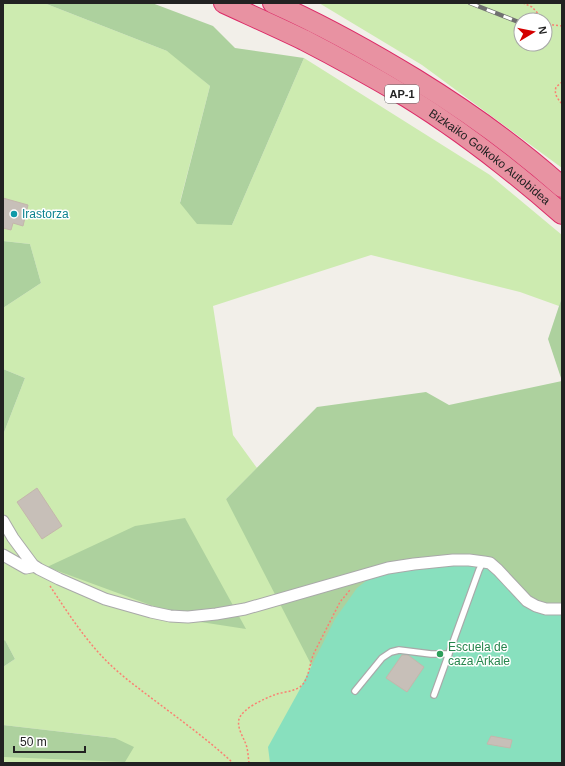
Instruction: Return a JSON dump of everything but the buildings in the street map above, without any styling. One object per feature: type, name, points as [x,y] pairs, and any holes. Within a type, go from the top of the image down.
[{"type":"highway","name":"Bizkaiko Golkoko Autobidea","points":[[224,3],[303,40],[351,65],[408,98],[466,136],[513,172],[562,214]]},
{"type":"highway","name":"Bizkaiko Golkoko Autobidea","points":[[273,3],[337,34],[392,65],[473,116],[521,152],[562,187]]},
{"type":"street","points":[[3,521],[13,538],[36,567],[59,579],[105,599],[170,616],[188,617],[216,614],[244,608],[388,568],[453,560],[469,560],[490,563],[527,601],[536,606],[562,609]]},
{"type":"street","points":[[3,555],[26,568],[36,567]]},
{"type":"lane","points":[[434,695],[479,570],[484,562]]},
{"type":"lane","points":[[355,691],[382,658],[391,652],[399,650],[431,654],[449,654]]},
{"type":"path","points":[[523,3],[536,12]]},
{"type":"path","points":[[562,82],[556,87],[555,93],[556,97],[562,104]]},
{"type":"path","points":[[36,567],[85,638],[116,671],[206,739],[233,763]]},
{"type":"path","points":[[249,763],[245,742],[240,730],[239,719],[245,711],[260,701],[274,695],[296,689],[303,684],[307,678],[312,656],[340,602],[352,588]]},
{"type":"green space","points":[[3,3],[44,3],[170,52],[210,86],[180,202],[232,225],[304,58],[490,175],[562,235],[562,297],[559,306],[520,292],[371,255],[213,306],[233,435],[257,468],[226,499],[562,763],[3,763],[3,756],[115,738],[3,725],[3,667],[15,659],[5,640],[3,641],[3,435],[25,378],[3,369],[3,308],[41,283],[30,244],[3,241]]},
{"type":"green space","points":[[44,3],[152,3],[213,26],[235,48],[304,58],[232,225],[197,224],[180,203],[210,86],[167,51]]},
{"type":"green space","points":[[319,3],[562,4],[562,168],[422,65]]},
{"type":"green space","points":[[3,241],[30,244],[41,283],[3,308]]},
{"type":"green space","points":[[562,297],[562,381],[548,339]]},
{"type":"green space","points":[[3,369],[25,378],[3,435]]},
{"type":"green space","points":[[562,381],[562,617],[315,672],[226,499],[317,407],[426,392],[449,405]]},
{"type":"green space","points":[[185,518],[246,629],[194,621],[47,567],[135,526]]},
{"type":"green space","name":"Escuela de caza Arkale","points":[[467,562],[493,569],[526,604],[562,613],[562,763],[270,763],[268,747],[300,689],[335,619],[357,588],[375,574]]},
{"type":"green space","points":[[5,640],[15,659],[3,667],[3,641]]},
{"type":"green space","points":[[3,725],[115,738],[134,747],[125,762],[4,757]]},
{"type":"railway","points":[[470,3],[513,20]]},
{"type":"place","name":"Irastorza","points":[[14,214]]},
{"type":"place","name":"Escuela de caza Arkale","points":[[440,654]]}]
